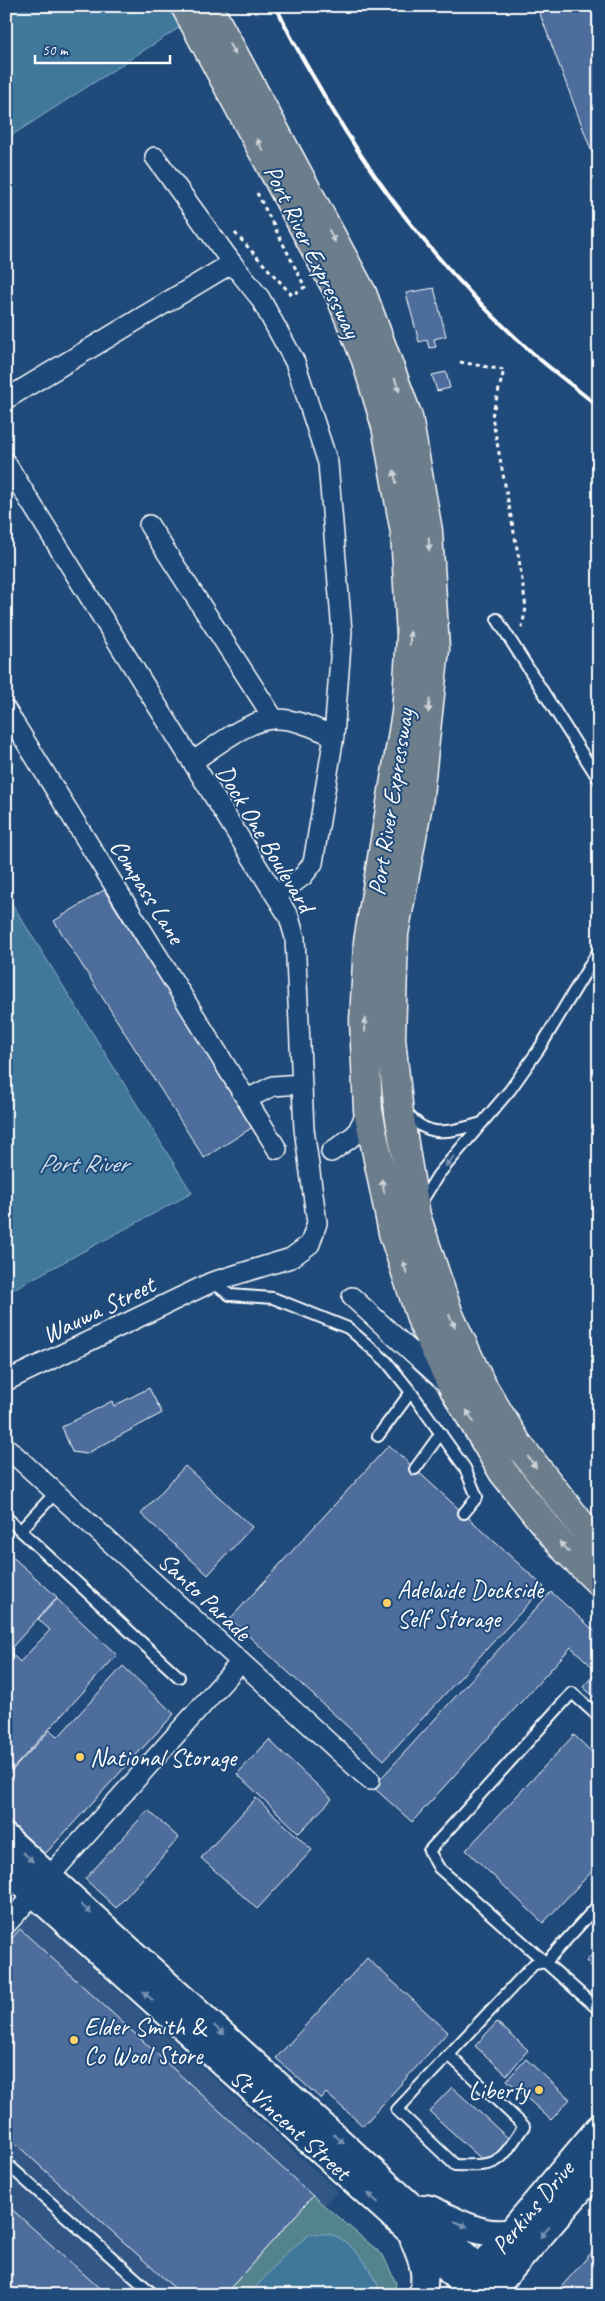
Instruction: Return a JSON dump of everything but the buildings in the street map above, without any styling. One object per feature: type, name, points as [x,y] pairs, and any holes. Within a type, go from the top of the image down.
[{"type":"highway","name":"Port River Expressway","points":[[185,6],[294,205],[340,294],[366,360],[386,426],[405,534],[411,636],[406,713],[368,942],[364,1020],[368,1110],[393,1233],[423,1324],[454,1389],[503,1472],[562,1546],[599,1582]]},
{"type":"highway","name":"Port River Expressway","points":[[208,6],[294,205],[362,293],[408,417],[428,531],[435,649],[418,804],[394,934],[391,1039],[398,1103],[416,1216],[449,1315],[480,1382],[517,1443],[590,1536],[599,1544]]},
{"type":"main road","name":"St Vincent Street","points":[[6,1838],[42,1885],[413,2220],[478,2283]]},
{"type":"main road","name":"St Vincent Street","points":[[6,1868],[42,1885]]},
{"type":"main road","name":"Perkins Drive","points":[[478,2283],[512,2232],[599,2128]]},
{"type":"main road","name":"Perkins Drive","points":[[478,2283],[599,2168]]},
{"type":"main road","points":[[422,2295],[425,2285],[424,2264],[413,2220],[427,2208],[488,2233],[512,2232]]},
{"type":"street","points":[[155,157],[232,263],[260,298],[295,362],[328,463],[342,632],[334,736],[313,863],[303,876],[276,896]]},
{"type":"street","points":[[6,399],[232,263]]},
{"type":"street","name":"Dock One Boulevard","points":[[6,463],[289,917],[295,938],[300,1084],[316,1223],[310,1244],[291,1258],[212,1282]]},
{"type":"street","points":[[148,525],[274,719]]},
{"type":"street","name":"Compass Lane","points":[[6,710],[277,1149]]},
{"type":"street","points":[[192,762],[241,729],[274,719],[296,722],[334,736]]},
{"type":"street","points":[[247,1099],[273,1086],[300,1084]]},
{"type":"street","points":[[331,1152],[356,1134],[368,1110]]},
{"type":"street","name":"Wauwa Street","points":[[6,1381],[212,1282]]},
{"type":"street","points":[[352,1297],[454,1389]]},
{"type":"street","name":"Santo Parade","points":[[6,1448],[370,1780]]},
{"type":"street","points":[[6,1925],[240,1663]]},
{"type":"lane","points":[[497,620],[599,780]]},
{"type":"lane","points":[[416,1216],[428,1189],[510,1090],[539,1049],[599,950]]},
{"type":"lane","points":[[398,1103],[416,1124],[428,1131],[453,1130],[482,1124]]},
{"type":"lane","points":[[212,1282],[230,1295],[273,1298],[348,1328],[386,1361],[465,1468],[477,1497],[464,1514]]},
{"type":"lane","points":[[378,1436],[410,1392]]},
{"type":"lane","points":[[415,1469],[441,1433]]},
{"type":"lane","points":[[21,1530],[56,1492]]},
{"type":"lane","points":[[6,1517],[179,1677]]},
{"type":"lane","points":[[599,1717],[572,1693],[429,1851],[439,1868],[599,2010]]},
{"type":"lane","points":[[450,2056],[524,2126],[500,2160],[482,2166],[455,2166],[397,2110],[450,2056],[534,1964],[546,1962],[599,1904]]},
{"type":"lane","points":[[6,2163],[154,2295]]},
{"type":"path","points":[[229,226],[292,294],[304,286],[257,193]]},
{"type":"path","points":[[274,224],[294,205]]},
{"type":"path","points":[[460,362],[504,370],[492,416],[519,559],[526,608],[517,651]]},
{"type":"shaded area","name":"Elder Smith & Co Wool Store","points":[[6,1888],[338,2191],[237,2295],[6,2295]]},
{"type":"green space","points":[[313,2196],[383,2255],[396,2283],[394,2295],[224,2295]]},
{"type":"water","points":[[6,6],[213,6],[6,139]]},
{"type":"water","name":"Port River","points":[[6,894],[192,1193],[6,1293]]},
{"type":"water","points":[[310,2234],[333,2235],[340,2238],[356,2251],[370,2269],[378,2287],[379,2295],[249,2295],[287,2252]]},
{"type":"railway","points":[[276,6],[285,26],[339,121],[388,194],[415,229],[474,296],[505,327],[537,357],[599,407]]},
{"type":"place","name":"Adelaide Dockside Self Storage","points":[[387,1603]]},
{"type":"place","name":"National Storage","points":[[80,1757]]},
{"type":"place","name":"Elder Smith & Co Wool Store","points":[[74,2040]]},
{"type":"place","name":"Liberty","points":[[539,2090]]}]
